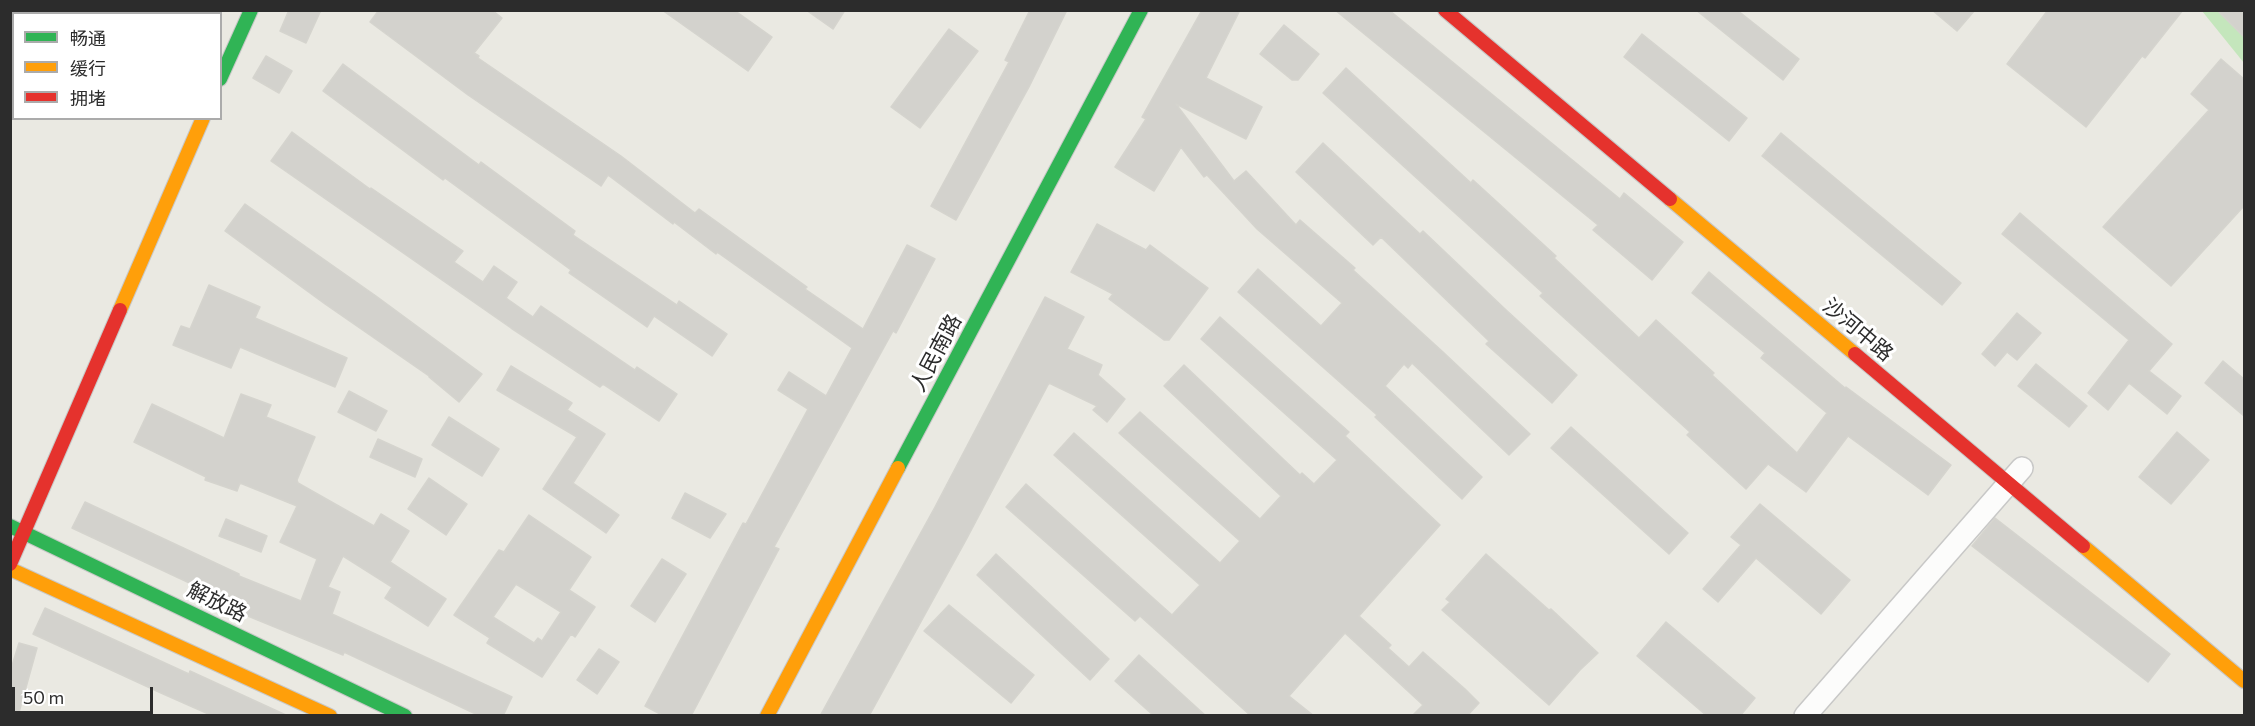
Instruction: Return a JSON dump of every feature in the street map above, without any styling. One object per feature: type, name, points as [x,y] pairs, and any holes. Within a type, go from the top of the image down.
[{"type":"street","points":[[222,75],[251,10]]},
{"type":"street","name":"人民南路","points":[[767,716],[1141,10]]},
{"type":"street","name":"沙河中路","points":[[1445,10],[2019,472],[2244,681]]},
{"type":"street","points":[[10,564],[17,529],[202,120]]},
{"type":"street","points":[[1804,716],[2019,472]]},
{"type":"street","name":"解放路","points":[[17,529],[405,716]]},
{"type":"street","points":[[10,569],[330,716]]},
{"type":"green space","points":[[2202,11],[2244,11],[2244,63]]},
{"type":"building","points":[[289,10],[321,10],[306,43],[280,31]]},
{"type":"building","points":[[379,10],[492,10],[502,18],[474,53],[479,56],[478,58],[621,156],[695,213],[699,209],[807,287],[805,289],[863,329],[907,245],[935,259],[896,333],[893,331],[774,547],[779,549],[691,716],[664,716],[645,706],[743,523],[746,524],[808,409],[778,390],[789,372],[826,396],[852,348],[717,252],[716,254],[674,222],[673,224],[608,175],[601,186],[468,95],[370,22]]},
{"type":"building","points":[[662,10],[734,10],[772,37],[748,71]]},
{"type":"building","points":[[806,10],[845,10],[833,29]]},
{"type":"building","points":[[1030,10],[1067,10],[1029,87],[956,220],[931,206],[1009,62],[1005,60]]},
{"type":"building","points":[[1202,10],[1240,10],[1206,78],[1262,107],[1246,139],[1176,104],[1234,181],[1246,171],[1296,225],[1300,220],[1355,268],[1353,270],[1530,434],[1509,455],[1412,363],[1408,368],[1404,364],[1385,386],[1482,477],[1462,499],[1375,417],[1377,415],[1238,292],[1258,269],[1321,326],[1342,303],[1257,229],[1207,175],[1204,177],[1181,147],[1154,191],[1115,167],[1146,119],[1142,117]]},
{"type":"building","points":[[1335,10],[1389,10],[1620,199],[1624,193],[1683,242],[1652,280],[1593,230],[1598,225]]},
{"type":"building","points":[[1696,10],[1737,10],[1799,59],[1783,80]]},
{"type":"building","points":[[1932,10],[1975,10],[1957,31]]},
{"type":"building","points":[[2048,10],[2183,10],[2145,58],[2142,56],[2086,127],[2007,64]]},
{"type":"building","points":[[2217,10],[2244,10],[2244,37]]},
{"type":"building","points":[[1284,25],[1319,54],[1298,80],[1292,80],[1260,54]]},
{"type":"building","points":[[949,29],[978,51],[920,128],[891,107]]},
{"type":"building","points":[[1642,34],[1747,118],[1729,141],[1624,57]]},
{"type":"building","points":[[266,56],[292,71],[279,93],[253,78]]},
{"type":"building","points":[[2221,59],[2244,79],[2244,206],[2171,286],[2103,227],[2209,110],[2191,94]]},
{"type":"building","points":[[343,64],[479,165],[481,162],[575,231],[573,235],[677,305],[679,301],[727,334],[712,356],[654,316],[647,327],[569,273],[571,270],[445,178],[443,180],[323,91]]},
{"type":"building","points":[[1346,68],[1471,183],[1473,180],[1556,256],[1554,258],[1639,338],[1656,320],[1797,453],[1827,413],[1761,358],[1765,353],[1692,293],[1709,272],[1845,388],[1951,465],[1928,495],[1848,436],[1806,492],[1768,464],[1746,489],[1687,435],[1690,432],[1540,296],[1543,293],[1323,93]]},
{"type":"building","points":[[292,132],[370,189],[463,251],[454,262],[483,282],[494,266],[517,282],[506,298],[533,317],[541,306],[635,370],[637,367],[677,394],[659,421],[603,384],[600,387],[511,328],[271,161]]},
{"type":"building","points":[[1781,133],[1961,283],[1942,305],[1762,156]]},
{"type":"building","points":[[1323,143],[1420,234],[1423,231],[1577,375],[1552,403],[1486,344],[1489,341],[1381,237],[1373,245],[1296,172]]},
{"type":"building","points":[[245,204],[482,374],[459,402],[429,376],[225,231]]},
{"type":"building","points":[[2020,213],[2172,344],[2149,371],[2181,396],[2167,414],[2129,383],[2108,410],[2088,393],[2129,340],[2002,234]]},
{"type":"building","points":[[1097,224],[1146,250],[1150,245],[1208,288],[1169,340],[1164,340],[1109,299],[1113,294],[1071,272]]},
{"type":"building","points":[[209,285],[260,307],[255,318],[347,358],[335,387],[240,347],[231,368],[173,345],[181,326],[190,329]]},
{"type":"building","points":[[1045,297],[1084,317],[1067,349],[1102,365],[1098,375],[1125,399],[1107,422],[1093,410],[1097,406],[1049,383],[869,716],[820,716],[935,507]]},
{"type":"building","points":[[2017,313],[2041,333],[2017,360],[2007,352],[1995,366],[1982,354]]},
{"type":"building","points":[[1220,317],[1349,432],[1345,436],[1440,525],[1359,616],[1391,645],[1388,648],[1409,667],[1423,652],[1465,689],[1479,703],[1467,716],[1412,716],[1423,705],[1345,633],[1289,696],[1314,716],[1251,716],[1140,616],[1135,621],[1006,507],[1026,484],[1172,615],[1200,585],[1054,455],[1074,433],[1220,563],[1240,541],[1119,433],[1140,412],[1260,519],[1281,496],[1164,386],[1184,365],[1300,475],[1302,473],[1314,484],[1337,460],[1201,339]]},
{"type":"building","points":[[2223,361],[2244,379],[2244,416],[2205,383]]},
{"type":"building","points":[[2036,364],[2087,406],[2069,427],[2018,386]]},
{"type":"building","points":[[511,366],[572,403],[567,410],[605,434],[573,483],[619,515],[606,533],[543,489],[577,437],[497,390]]},
{"type":"building","points":[[349,391],[387,411],[376,431],[338,412]]},
{"type":"building","points":[[241,394],[271,405],[266,417],[315,437],[297,480],[298,483],[374,526],[381,514],[409,531],[390,562],[446,599],[428,626],[385,598],[392,587],[343,556],[328,587],[340,592],[332,614],[512,697],[503,716],[480,716],[344,652],[343,655],[243,614],[245,609],[72,528],[85,502],[239,574],[239,576],[301,601],[317,559],[280,542],[297,506],[240,483],[237,491],[205,480],[206,477],[134,442],[152,404],[224,438]]},
{"type":"building","points":[[449,417],[499,449],[482,476],[432,445]]},
{"type":"building","points":[[1571,427],[1688,533],[1669,554],[1551,448]]},
{"type":"building","points":[[2177,432],[2209,460],[2171,504],[2139,477]]},
{"type":"building","points":[[378,439],[422,459],[415,477],[370,457]]},
{"type":"building","points":[[429,478],[467,504],[446,535],[408,509]]},
{"type":"building","points":[[685,493],[726,514],[710,538],[672,518]]},
{"type":"building","points":[[1760,504],[1850,580],[1821,614],[1756,558],[1718,602],[1703,589],[1741,545],[1731,537]]},
{"type":"building","points":[[529,515],[591,557],[569,590],[595,607],[575,637],[571,634],[542,677],[487,643],[490,638],[454,615],[499,550],[504,552]],"holes":[[[516,584],[561,612],[542,641],[538,638],[534,643],[493,617]]]},
{"type":"building","points":[[1995,518],[2170,654],[2148,682],[1972,546]]},
{"type":"building","points":[[226,519],[267,536],[261,552],[219,536]]},
{"type":"building","points":[[996,554],[1109,659],[1090,680],[977,575]]},
{"type":"building","points":[[1486,554],[1549,610],[1551,609],[1598,653],[1549,705],[1442,610],[1450,602],[1446,599]]},
{"type":"building","points":[[662,559],[686,574],[655,622],[631,606]]},
{"type":"building","points":[[949,605],[1034,675],[1011,703],[924,631]]},
{"type":"building","points":[[45,608],[189,674],[190,671],[288,716],[213,716],[161,693],[33,634]]},
{"type":"building","points":[[1666,622],[1755,698],[1740,716],[1707,716],[1637,656]]},
{"type":"building","points":[[19,643],[37,648],[18,716],[10,716],[10,672]]},
{"type":"building","points":[[599,649],[619,662],[597,694],[577,680]]},
{"type":"building","points":[[1139,655],[1206,716],[1154,716],[1115,681]]},
{"type":"traffic: fast","points":[[222,75],[251,10]]},
{"type":"traffic: fast","points":[[898,468],[1141,10]]},
{"type":"traffic: fast","points":[[10,526],[405,716]]},
{"type":"traffic: slow","points":[[120,310],[202,120]]},
{"type":"traffic: slow","points":[[1670,199],[1855,354]]},
{"type":"traffic: slow","points":[[767,716],[898,468]]},
{"type":"traffic: slow","points":[[2083,546],[2244,681]]},
{"type":"traffic: slow","points":[[10,569],[330,716]]},
{"type":"traffic: jam","points":[[1445,10],[1670,199]]},
{"type":"traffic: jam","points":[[10,564],[120,310]]},
{"type":"traffic: jam","points":[[1855,354],[2083,546]]}]
